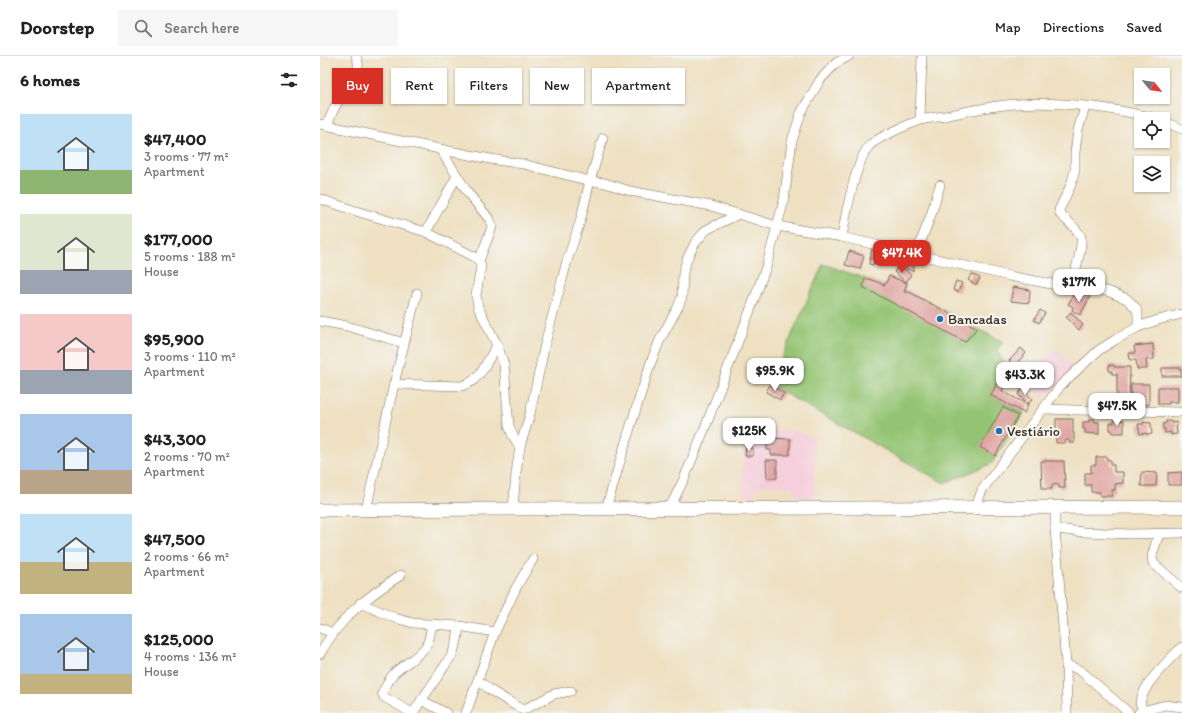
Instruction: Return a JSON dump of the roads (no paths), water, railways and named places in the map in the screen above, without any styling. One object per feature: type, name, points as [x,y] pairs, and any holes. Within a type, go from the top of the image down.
[{"type":"main road","points":[[320,510],[513,508],[669,509],[1182,507]]},
{"type":"street","points":[[356,56],[358,60],[358,71],[354,80],[323,125],[496,160],[523,164],[630,191],[710,206],[777,226],[842,238],[1009,276],[1057,285],[1107,291],[1128,299],[1136,308],[1138,314],[1138,327]]},
{"type":"street","points":[[669,509],[684,479],[767,264],[784,200],[792,140],[801,113],[820,80],[836,63],[849,56]]},
{"type":"street","points":[[920,120],[922,56]]},
{"type":"street","points":[[842,238],[848,205],[863,155],[869,146],[880,137],[920,120],[1016,104],[1085,107],[1134,113]]},
{"type":"street","points":[[1071,287],[1081,245],[1080,236],[1060,214],[1059,210],[1071,185],[1075,170],[1075,152],[1078,130],[1085,107]]},
{"type":"street","points":[[1170,124],[1182,129]]},
{"type":"street","points":[[513,508],[520,447],[530,414],[545,344],[567,261],[580,222],[603,138]]},
{"type":"street","points":[[440,149],[468,192],[490,220],[492,227],[479,261]]},
{"type":"street","points":[[426,232],[457,176]]},
{"type":"street","points":[[916,254],[932,214],[940,185]]},
{"type":"street","points":[[320,200],[426,232],[475,257],[479,261],[481,266],[476,295],[478,306],[497,345],[504,364],[509,426],[520,447]]},
{"type":"street","points":[[606,509],[651,362],[660,340],[682,297],[683,273],[687,260],[695,243],[706,230],[739,214]]},
{"type":"street","points":[[366,510],[394,384],[417,293]]},
{"type":"street","points":[[976,507],[982,490],[1061,385],[1099,350],[1115,340],[1138,327],[1182,314]]},
{"type":"street","points":[[320,321],[347,326],[404,343]]},
{"type":"street","points":[[394,384],[462,386],[473,381],[482,370],[497,345]]},
{"type":"street","points":[[1043,409],[1182,412]]},
{"type":"street","points":[[1055,508],[1055,529],[1066,664],[1067,713]]},
{"type":"street","points":[[1055,529],[1130,534],[1182,533]]},
{"type":"street","points":[[1158,533],[1152,556],[1153,563],[1182,588]]},
{"type":"street","points":[[466,713],[495,632],[517,586],[533,559]]},
{"type":"street","points":[[320,654],[345,618],[360,603],[401,575]]},
{"type":"street","points":[[360,603],[395,618],[413,623],[459,626],[495,632]]},
{"type":"street","points":[[432,625],[426,646],[398,670],[389,680],[382,693],[384,697],[413,713],[452,655],[457,641],[459,626]]},
{"type":"street","points":[[320,628],[334,633]]},
{"type":"street","points":[[1182,648],[1168,662],[1144,691],[1140,703],[1142,712],[1165,705],[1182,707]]},
{"type":"street","points":[[1066,664],[1081,671],[1129,713]]},
{"type":"street","points":[[478,680],[522,712],[554,694],[571,691]]},
{"type":"street","points":[[421,700],[446,713]]},
{"type":"place","name":"Bancadas","points":[[940,319]]},
{"type":"place","name":"Vestiário","points":[[999,431]]}]
